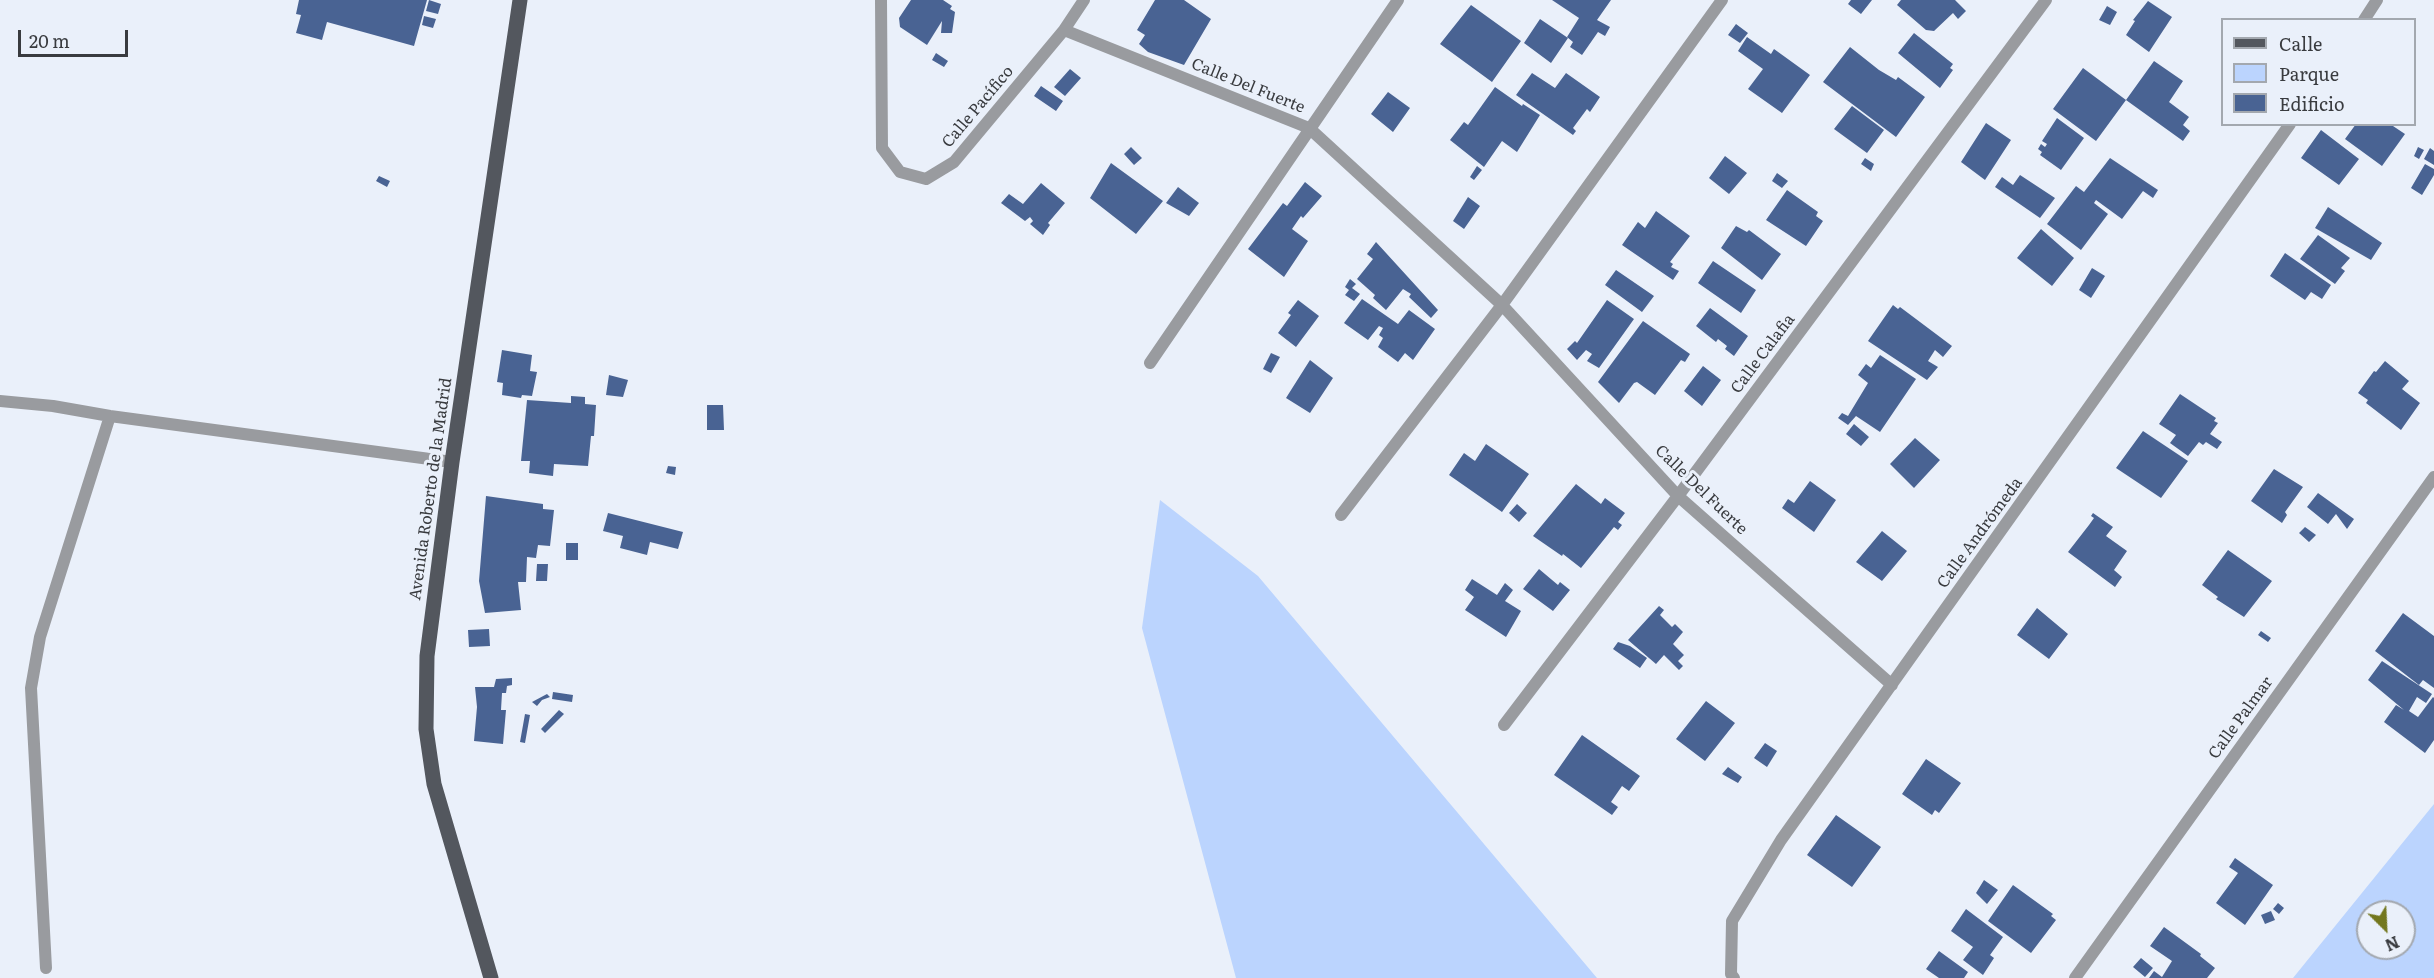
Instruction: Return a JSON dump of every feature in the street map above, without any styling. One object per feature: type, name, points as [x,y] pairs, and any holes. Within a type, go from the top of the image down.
[{"type":"main road","name":"Avenida Roberto de la Madrid","points":[[491,978],[434,783],[426,729],[426,656],[520,0]]},
{"type":"street","name":"Calle Pacífico","points":[[881,0],[882,148],[900,172],[926,179],[954,162],[1065,30],[1084,0]]},
{"type":"street","points":[[1150,363],[1398,0]]},
{"type":"street","points":[[1341,515],[1502,306],[1722,0]]},
{"type":"street","name":"Calle Calafia","points":[[1504,725],[1678,496],[2046,0]]},
{"type":"street","points":[[2365,18],[2377,0]]},
{"type":"street","name":"Calle Del Fuerte","points":[[1065,30],[1309,128],[1502,306],[1678,496],[1892,685]]},
{"type":"street","name":"Calle Andrómeda","points":[[1732,976],[1732,921],[1780,840],[2289,126]]},
{"type":"street","points":[[0,401],[53,406],[110,416],[452,462]]},
{"type":"street","points":[[46,968],[31,688],[40,637],[110,416]]},
{"type":"street","name":"Calle Palmar","points":[[2075,978],[2434,477]]},
{"type":"green space","points":[[1160,500],[1258,576],[1597,978],[1236,978],[1142,628]]},
{"type":"green space","points":[[2434,804],[2434,978],[2293,978],[2356,900],[2356,960],[2416,960],[2416,900],[2356,900]]},
{"type":"building","points":[[299,0],[427,0],[414,46],[327,22],[322,40],[296,33],[301,15],[296,14]]},
{"type":"building","points":[[429,0],[441,4],[438,14],[426,11]]},
{"type":"building","points":[[911,0],[943,0],[952,6],[950,9],[955,12],[952,33],[941,33],[942,21],[927,45],[900,27],[899,18]]},
{"type":"building","points":[[1155,0],[1184,0],[1211,19],[1184,65],[1148,52],[1139,44],[1145,35],[1137,30]]},
{"type":"building","points":[[1552,0],[1611,0],[1597,20],[1610,27],[1605,36],[1598,32],[1582,55],[1570,47],[1573,42],[1567,37],[1579,18]]},
{"type":"building","points":[[1851,0],[1872,0],[1861,14],[1848,4]]},
{"type":"building","points":[[1901,0],[1955,0],[1966,11],[1958,19],[1953,13],[1934,31],[1926,30],[1897,5]]},
{"type":"building","points":[[2148,1],[2172,17],[2149,52],[2126,35],[2135,21],[2133,20]]},
{"type":"building","points":[[1471,5],[1521,41],[1492,82],[1440,44]]},
{"type":"building","points":[[2107,6],[2117,12],[2110,25],[2099,20]]},
{"type":"building","points":[[424,16],[436,19],[433,28],[422,25]]},
{"type":"building","points":[[1540,19],[1568,38],[1551,63],[1524,43]]},
{"type":"building","points":[[1736,24],[1748,33],[1740,43],[1728,35]]},
{"type":"building","points":[[1914,33],[1953,64],[1950,68],[1953,70],[1940,88],[1898,53]]},
{"type":"building","points":[[1747,37],[1771,54],[1774,49],[1810,75],[1782,113],[1748,89],[1763,69],[1738,51]]},
{"type":"building","points":[[1850,47],[1879,70],[1896,80],[1898,77],[1925,97],[1896,137],[1823,82]]},
{"type":"building","points":[[936,53],[948,61],[944,67],[932,60]]},
{"type":"building","points":[[2154,61],[2183,81],[2169,102],[2189,117],[2183,125],[2190,131],[2183,141],[2126,100]]},
{"type":"building","points":[[2083,68],[2126,100],[2096,141],[2053,109]]},
{"type":"building","points":[[1070,69],[1081,78],[1065,96],[1054,87]]},
{"type":"building","points":[[1532,73],[1555,88],[1566,73],[1600,97],[1590,112],[1587,109],[1573,128],[1576,131],[1573,135],[1516,95]]},
{"type":"building","points":[[1041,86],[1063,101],[1056,111],[1034,96]]},
{"type":"building","points":[[1495,87],[1522,106],[1523,104],[1540,115],[1517,152],[1502,141],[1484,167],[1450,140],[1464,122],[1468,125]]},
{"type":"building","points":[[1388,92],[1410,108],[1393,132],[1371,114]]},
{"type":"building","points":[[1852,106],[1884,130],[1867,153],[1834,129]]},
{"type":"building","points":[[2057,118],[2084,138],[2061,170],[2040,155],[2042,152],[2038,149],[2041,144],[2045,147],[2047,144],[2042,141]]},
{"type":"building","points":[[1986,123],[2011,140],[1985,180],[1961,162]]},
{"type":"building","points":[[2355,126],[2393,126],[2405,134],[2382,166],[2345,139]]},
{"type":"building","points":[[2321,130],[2359,159],[2339,185],[2301,158]]},
{"type":"building","points":[[1131,147],[1142,158],[1134,165],[1124,154]]},
{"type":"building","points":[[2418,147],[2424,150],[2419,159],[2414,156]]},
{"type":"building","points":[[2430,148],[2434,151],[2434,165],[2424,159]]},
{"type":"building","points":[[1725,156],[1747,173],[1729,194],[1709,178]]},
{"type":"building","points":[[1865,158],[1874,164],[1871,171],[1861,164]]},
{"type":"building","points":[[2110,158],[2158,190],[2153,198],[2143,191],[2122,219],[2096,200],[2094,203],[2108,214],[2081,250],[2047,224],[2076,186],[2084,192]]},
{"type":"building","points":[[1111,163],[1163,201],[1136,234],[1090,198]]},
{"type":"building","points":[[2425,164],[2434,169],[2434,175],[2422,195],[2411,188]]},
{"type":"building","points":[[1477,166],[1482,170],[1474,180],[1470,177]]},
{"type":"building","points":[[1777,173],[1788,181],[1782,188],[1772,181]]},
{"type":"building","points":[[2020,175],[2055,198],[2040,218],[1995,187],[2002,177],[2013,185]]},
{"type":"building","points":[[379,176],[390,181],[387,187],[376,181]]},
{"type":"building","points":[[1305,182],[1322,196],[1303,218],[1301,216],[1292,229],[1308,241],[1284,277],[1248,249],[1283,203],[1287,206]]},
{"type":"building","points":[[1041,183],[1065,203],[1048,223],[1050,225],[1043,235],[1030,224],[1033,221],[1030,217],[1025,221],[1001,203],[1009,194],[1023,204]]},
{"type":"building","points":[[1178,187],[1199,203],[1189,216],[1166,203]]},
{"type":"building","points":[[1787,190],[1818,212],[1816,216],[1823,221],[1806,246],[1766,220]]},
{"type":"building","points":[[1468,197],[1480,206],[1464,229],[1453,221]]},
{"type":"building","points":[[2328,207],[2382,243],[2371,260],[2315,228]]},
{"type":"building","points":[[1656,211],[1690,236],[1670,262],[1673,264],[1671,267],[1679,271],[1673,280],[1622,245],[1638,222],[1645,228]]},
{"type":"building","points":[[1736,226],[1747,232],[1749,230],[1781,254],[1762,280],[1721,248]]},
{"type":"building","points":[[2041,229],[2074,258],[2052,286],[2017,258]]},
{"type":"building","points":[[2318,235],[2350,258],[2341,268],[2345,271],[2335,284],[2300,259]]},
{"type":"building","points":[[1376,242],[1438,310],[1431,318],[1409,297],[1411,294],[1403,289],[1386,310],[1373,298],[1375,295],[1357,279],[1373,259],[1367,254]]},
{"type":"building","points":[[2285,253],[2331,285],[2322,299],[2311,292],[2305,300],[2270,276]]},
{"type":"building","points":[[1713,261],[1756,290],[1741,313],[1698,283]]},
{"type":"building","points":[[2092,268],[2105,276],[2091,298],[2079,290]]},
{"type":"building","points":[[1616,270],[1654,296],[1642,312],[1605,285]]},
{"type":"building","points":[[1350,279],[1356,284],[1352,288],[1360,294],[1354,301],[1345,295],[1349,290],[1345,287]]},
{"type":"building","points":[[1362,299],[1398,324],[1409,310],[1435,329],[1413,360],[1405,353],[1398,362],[1378,347],[1383,338],[1379,335],[1383,328],[1379,326],[1368,340],[1344,323]]},
{"type":"building","points":[[1298,300],[1319,316],[1296,347],[1278,333],[1291,315],[1288,313]]},
{"type":"building","points":[[1607,300],[1634,319],[1599,368],[1587,361],[1592,354],[1586,350],[1577,360],[1567,349],[1575,341],[1577,343]]},
{"type":"building","points":[[1893,305],[1898,309],[1900,307],[1952,346],[1943,357],[1935,350],[1928,361],[1938,367],[1927,380],[1868,341]]},
{"type":"building","points":[[1710,308],[1748,336],[1734,356],[1725,349],[1727,346],[1718,339],[1716,342],[1696,326]]},
{"type":"building","points":[[1643,321],[1690,354],[1685,362],[1681,360],[1655,395],[1637,382],[1619,403],[1598,382]]},
{"type":"building","points":[[502,350],[532,355],[530,371],[537,372],[532,396],[522,395],[521,398],[502,395],[503,383],[497,382]]},
{"type":"building","points":[[1271,353],[1280,357],[1271,373],[1263,369]]},
{"type":"building","points":[[1880,355],[1916,379],[1880,432],[1856,416],[1848,425],[1838,418],[1842,413],[1848,416],[1868,383],[1858,375],[1866,364],[1871,368]]},
{"type":"building","points":[[1310,360],[1333,378],[1310,413],[1286,398]]},
{"type":"building","points":[[2385,361],[2409,381],[2402,389],[2420,403],[2401,430],[2366,403],[2368,400],[2358,393],[2374,371],[2376,372]]},
{"type":"building","points":[[1703,366],[1721,380],[1702,406],[1684,391]]},
{"type":"building","points":[[609,375],[628,380],[623,397],[606,395]]},
{"type":"building","points":[[2180,394],[2216,418],[2214,421],[2218,423],[2210,434],[2222,442],[2217,449],[2206,442],[2203,445],[2199,442],[2188,456],[2170,443],[2176,435],[2159,424]]},
{"type":"building","points":[[571,396],[585,397],[585,404],[596,405],[594,436],[591,436],[588,466],[554,464],[553,476],[529,473],[530,461],[521,461],[527,400],[571,403]]},
{"type":"building","points":[[707,405],[723,405],[724,430],[707,430]]},
{"type":"building","points":[[1854,424],[1869,437],[1861,446],[1846,434]]},
{"type":"building","points":[[2143,431],[2188,461],[2161,498],[2116,468]]},
{"type":"building","points":[[1915,438],[1940,460],[1914,488],[1890,464]]},
{"type":"building","points":[[1486,444],[1529,474],[1502,512],[1449,475],[1464,453],[1475,461]]},
{"type":"building","points":[[668,466],[676,467],[675,475],[666,473]]},
{"type":"building","points":[[2274,469],[2303,487],[2285,512],[2287,515],[2282,523],[2251,501]]},
{"type":"building","points":[[1810,481],[1836,500],[1814,532],[1782,508],[1788,499],[1794,503]]},
{"type":"building","points":[[1576,484],[1601,504],[1605,498],[1625,513],[1618,522],[1622,525],[1618,530],[1614,527],[1581,568],[1533,536]]},
{"type":"building","points":[[2318,493],[2354,519],[2347,529],[2336,514],[2328,524],[2307,507]]},
{"type":"building","points":[[486,496],[543,504],[543,509],[554,510],[550,546],[538,545],[536,558],[527,557],[526,582],[518,582],[521,610],[485,613],[479,581]]},
{"type":"building","points":[[1517,504],[1527,513],[1519,522],[1509,513]]},
{"type":"building","points":[[608,513],[683,532],[678,549],[650,542],[647,555],[620,548],[623,536],[603,531]]},
{"type":"building","points":[[2093,513],[2113,527],[2106,536],[2127,551],[2114,570],[2122,577],[2115,587],[2068,552],[2094,518],[2091,516]]},
{"type":"building","points":[[2305,527],[2316,535],[2309,542],[2299,533]]},
{"type":"building","points":[[1882,531],[1907,551],[1882,581],[1856,562]]},
{"type":"building","points":[[566,543],[578,543],[578,560],[566,560]]},
{"type":"building","points":[[2228,550],[2272,581],[2244,617],[2216,599],[2218,597],[2202,585]]},
{"type":"building","points":[[537,564],[548,564],[547,581],[536,581]]},
{"type":"building","points":[[1539,569],[1558,585],[1560,582],[1570,590],[1553,611],[1523,589]]},
{"type":"building","points":[[1472,579],[1497,595],[1505,583],[1513,590],[1505,601],[1521,611],[1506,637],[1465,610],[1474,597],[1465,590]]},
{"type":"building","points":[[1659,606],[1664,610],[1660,615],[1672,627],[1675,624],[1683,632],[1673,644],[1684,655],[1678,661],[1683,666],[1679,670],[1664,655],[1656,664],[1628,640]]},
{"type":"building","points":[[2037,608],[2068,634],[2049,659],[2017,635]]},
{"type":"building","points":[[2403,613],[2434,636],[2434,688],[2423,680],[2419,685],[2375,651]]},
{"type":"building","points":[[489,629],[490,646],[469,647],[468,630]]},
{"type":"building","points":[[2261,631],[2271,638],[2268,642],[2258,635]]},
{"type":"building","points":[[1618,642],[1630,646],[1647,658],[1640,668],[1613,649]]},
{"type":"building","points":[[2382,661],[2432,694],[2426,703],[2417,697],[2409,711],[2418,717],[2434,698],[2434,740],[2425,753],[2384,722],[2396,705],[2404,710],[2368,680]]},
{"type":"building","points":[[512,678],[512,685],[507,686],[506,693],[502,693],[501,710],[506,710],[503,744],[474,741],[477,707],[475,687],[494,687],[496,679]]},
{"type":"building","points":[[553,692],[573,695],[572,702],[552,699]]},
{"type":"building","points":[[547,694],[550,697],[542,700],[537,706],[532,702]]},
{"type":"building","points":[[1706,701],[1735,723],[1705,761],[1676,739]]},
{"type":"building","points":[[559,710],[564,714],[545,733],[541,729]]},
{"type":"building","points":[[525,714],[530,715],[525,743],[520,742]]},
{"type":"building","points":[[1582,735],[1640,776],[1629,791],[1622,786],[1611,802],[1618,807],[1612,815],[1554,775]]},
{"type":"building","points":[[1765,743],[1777,751],[1767,767],[1754,758]]},
{"type":"building","points":[[1926,759],[1961,783],[1939,813],[1935,810],[1932,815],[1902,794]]},
{"type":"building","points":[[1728,767],[1742,777],[1738,783],[1722,774]]},
{"type":"building","points":[[1836,815],[1881,847],[1852,887],[1807,855]]},
{"type":"building","points":[[2235,858],[2273,885],[2245,925],[2216,903],[2238,873],[2229,867]]},
{"type":"building","points":[[1984,880],[1998,890],[1987,904],[1976,893]]},
{"type":"building","points":[[2013,885],[2053,914],[2051,916],[2056,920],[2031,953],[1988,921]]},
{"type":"building","points":[[2278,903],[2284,908],[2279,914],[2273,909]]},
{"type":"building","points":[[1966,909],[2003,937],[1990,955],[1994,958],[1983,975],[1963,960],[1973,947],[1951,931]]},
{"type":"building","points":[[2271,911],[2275,920],[2265,924],[2261,915]]},
{"type":"building","points":[[2164,927],[2201,954],[2200,956],[2215,968],[2207,978],[2149,978],[2154,971],[2162,977],[2172,961],[2150,946]]},
{"type":"building","points":[[1939,951],[1968,972],[1964,978],[1939,978],[1926,969]]},
{"type":"building","points":[[2141,958],[2153,968],[2145,977],[2133,967]]}]
